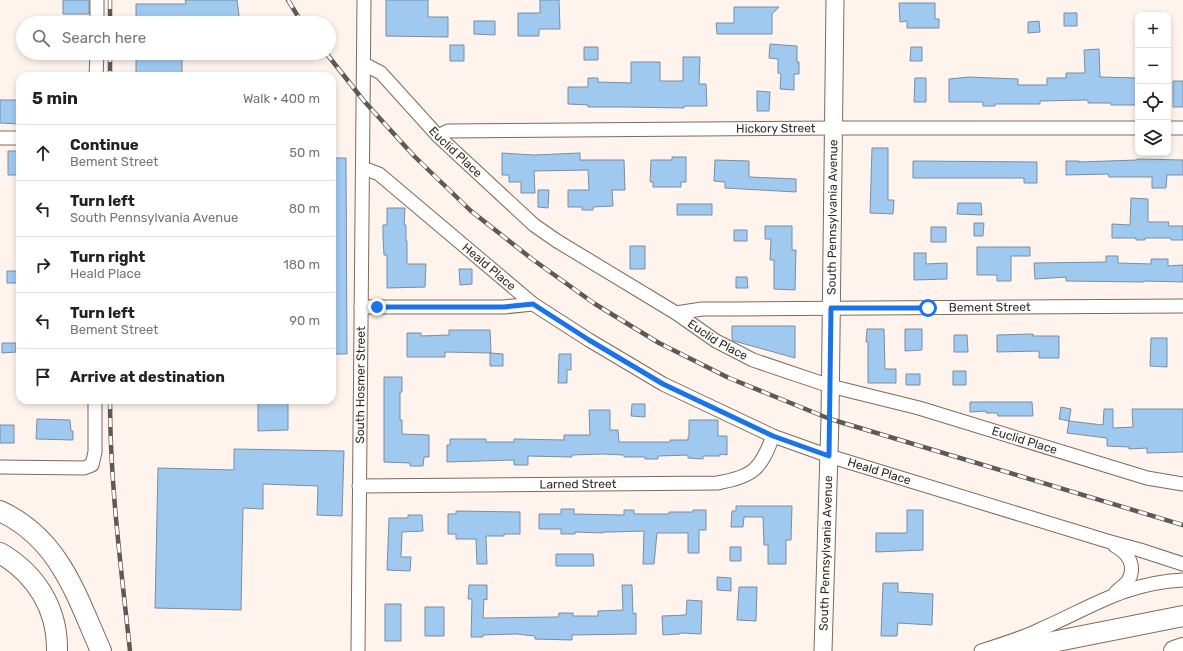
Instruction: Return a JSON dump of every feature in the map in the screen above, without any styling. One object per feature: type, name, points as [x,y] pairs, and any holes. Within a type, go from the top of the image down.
[{"type":"highway","points":[[0,511],[17,520],[38,536],[55,557],[68,578],[101,651]]},
{"type":"highway","points":[[0,553],[24,571],[41,590],[56,631],[57,651]]},
{"type":"highway","points":[[1007,651],[1183,616]]},
{"type":"highway","points":[[1174,651],[1183,648]]},
{"type":"main road","name":"South Pennsylvania Avenue","points":[[823,651],[829,456],[835,0]]},
{"type":"street","points":[[97,0],[97,16]]},
{"type":"street","name":"South Hosmer Street","points":[[358,651],[364,0]]},
{"type":"street","points":[[96,60],[96,72]]},
{"type":"street","name":"Euclid Place","points":[[364,64],[381,73],[438,136],[534,225],[557,242],[676,314],[716,341],[753,360],[830,386],[919,408],[1147,478],[1183,484]]},
{"type":"street","name":"Hickory Street","points":[[438,136],[448,131],[834,128],[1135,128]]},
{"type":"street","points":[[1171,128],[1183,128]]},
{"type":"street","points":[[0,138],[16,138]]},
{"type":"street","name":"Heald Place","points":[[363,168],[379,174],[533,304],[589,340],[663,384],[773,436],[829,456],[1106,542],[1140,550],[1183,564]]},
{"type":"street","points":[[361,307],[504,307],[533,304]]},
{"type":"street","name":"Bement Street","points":[[676,314],[702,309],[1183,306]]},
{"type":"street","points":[[0,467],[84,468],[92,465],[95,452],[95,404]]},
{"type":"street","name":"Larned Street","points":[[359,486],[717,483],[737,479],[751,472],[762,462],[773,436]]},
{"type":"street","points":[[1106,542],[1123,551],[1128,556],[1131,566],[1131,574],[1128,580],[1114,594]]},
{"type":"street","points":[[981,651],[1039,630],[1114,594],[1148,584],[1183,580]]},
{"type":"building","points":[[63,0],[89,0],[89,14],[63,14]]},
{"type":"building","points":[[185,0],[237,0],[239,16],[136,16],[136,4],[186,4]]},
{"type":"building","points":[[386,0],[428,0],[428,17],[448,17],[448,37],[386,36]]},
{"type":"building","points":[[540,0],[559,0],[560,29],[539,29],[539,36],[518,36],[518,13],[540,13]]},
{"type":"building","points":[[899,3],[935,3],[935,19],[939,19],[939,28],[907,28],[907,21],[900,22]]},
{"type":"building","points":[[734,7],[779,7],[772,14],[772,34],[717,34],[716,23],[734,23]]},
{"type":"building","points":[[1064,13],[1077,13],[1077,26],[1064,26]]},
{"type":"building","points":[[474,21],[495,21],[495,35],[474,34]]},
{"type":"building","points":[[1039,21],[1040,32],[1028,33],[1028,22]]},
{"type":"building","points":[[770,44],[797,46],[799,74],[794,74],[794,90],[780,89],[781,74],[778,73],[778,59],[769,58]]},
{"type":"building","points":[[450,45],[464,45],[464,61],[450,61]]},
{"type":"building","points":[[584,47],[598,47],[598,60],[584,60]]},
{"type":"building","points":[[911,47],[922,47],[922,61],[910,61]]},
{"type":"building","points":[[1099,49],[1100,77],[1135,78],[1135,105],[1088,103],[1088,100],[1040,101],[1040,104],[995,104],[995,106],[983,106],[983,102],[949,102],[949,79],[969,77],[1018,79],[1018,85],[1047,85],[1047,78],[1066,78],[1066,73],[1085,73],[1084,50]]},
{"type":"building","points":[[683,57],[700,57],[699,84],[706,84],[707,106],[684,106],[684,108],[588,107],[588,105],[568,104],[568,87],[588,87],[588,78],[598,78],[598,82],[631,83],[631,62],[660,62],[660,81],[683,81]]},
{"type":"building","points":[[136,60],[182,60],[182,72],[136,72]]},
{"type":"building","points":[[915,78],[926,78],[926,102],[914,102]]},
{"type":"building","points":[[1173,81],[1183,81],[1183,107],[1173,107]]},
{"type":"building","points":[[757,91],[770,92],[769,111],[757,111]]},
{"type":"building","points":[[0,100],[16,100],[16,124],[0,123]]},
{"type":"building","points":[[872,148],[888,148],[888,200],[894,200],[893,214],[870,213]]},
{"type":"building","points":[[8,151],[16,151],[16,175],[8,175]]},
{"type":"building","points":[[502,153],[534,155],[580,153],[580,160],[624,160],[625,190],[612,190],[613,206],[593,207],[593,210],[582,210],[582,207],[568,207],[568,190],[589,190],[588,170],[534,171],[535,193],[521,193],[521,182],[509,182],[509,175],[502,175]]},
{"type":"building","points":[[672,157],[686,157],[686,182],[681,182],[681,187],[653,187],[653,182],[650,182],[651,160],[672,160]]},
{"type":"building","points":[[336,158],[346,158],[347,354],[336,354]]},
{"type":"building","points":[[1137,159],[1183,160],[1183,175],[1167,175],[1166,188],[1152,188],[1152,177],[1109,177],[1108,174],[1066,175],[1066,161],[1079,162]]},
{"type":"building","points":[[715,160],[749,161],[749,177],[796,179],[796,192],[725,188],[725,182],[714,181]]},
{"type":"building","points":[[913,161],[1037,162],[1037,183],[1024,183],[1024,178],[913,178]]},
{"type":"building","points":[[538,190],[549,190],[548,208],[538,207]]},
{"type":"building","points":[[1131,198],[1148,199],[1148,222],[1169,222],[1168,226],[1183,226],[1183,240],[1171,240],[1171,238],[1145,238],[1145,240],[1136,240],[1136,238],[1112,238],[1112,224],[1130,225]]},
{"type":"building","points":[[958,203],[981,203],[982,215],[957,214]]},
{"type":"building","points":[[677,204],[712,204],[712,215],[677,215]]},
{"type":"building","points":[[387,208],[405,208],[404,225],[406,225],[407,264],[426,264],[425,287],[387,288],[387,255],[384,255],[383,225],[387,225]]},
{"type":"building","points":[[974,223],[984,223],[983,236],[974,236]]},
{"type":"building","points":[[765,226],[792,226],[792,250],[796,250],[795,290],[774,289],[774,260],[770,260],[771,239],[765,239]]},
{"type":"building","points":[[931,227],[946,227],[946,242],[931,242]]},
{"type":"building","points":[[734,230],[747,230],[747,241],[734,241]]},
{"type":"building","points":[[630,246],[645,246],[645,269],[630,269]]},
{"type":"building","points":[[977,247],[1030,247],[1030,256],[1011,256],[1011,281],[997,281],[997,275],[977,275]]},
{"type":"building","points":[[914,253],[926,253],[926,264],[947,263],[947,279],[914,280]]},
{"type":"building","points":[[1106,256],[1118,256],[1118,263],[1151,264],[1151,259],[1168,259],[1168,266],[1183,265],[1183,282],[1066,281],[1066,277],[1035,279],[1034,263],[1106,262]]},
{"type":"building","points":[[459,269],[472,269],[472,284],[460,285]]},
{"type":"building","points":[[7,271],[16,271],[16,283],[7,283]]},
{"type":"building","points":[[736,277],[747,277],[748,288],[736,288]]},
{"type":"building","points":[[732,326],[795,326],[795,358],[732,340]]},
{"type":"building","points":[[867,329],[884,329],[885,369],[896,369],[896,383],[868,383],[868,342],[866,342]]},
{"type":"building","points":[[905,329],[922,329],[922,350],[905,351]]},
{"type":"building","points":[[449,330],[490,330],[491,353],[445,352],[445,357],[407,357],[407,333],[421,333],[421,336],[449,335]]},
{"type":"building","points":[[1033,334],[1033,336],[1059,336],[1059,358],[1039,358],[1039,351],[997,352],[997,335]]},
{"type":"building","points":[[954,335],[967,335],[968,352],[954,352]]},
{"type":"building","points":[[1151,338],[1167,338],[1167,367],[1150,366]]},
{"type":"building","points":[[2,343],[16,343],[16,352],[2,353]]},
{"type":"building","points":[[490,353],[503,354],[503,366],[490,366]]},
{"type":"building","points":[[559,354],[571,354],[571,370],[567,370],[567,383],[558,383]]},
{"type":"building","points":[[953,371],[966,371],[966,385],[953,385]]},
{"type":"building","points":[[906,374],[920,374],[920,385],[906,385]]},
{"type":"building","points":[[384,377],[402,377],[402,392],[400,392],[400,420],[402,420],[402,434],[429,435],[429,457],[424,457],[423,466],[410,466],[410,463],[384,462]]},
{"type":"building","points":[[970,402],[1032,402],[1033,416],[998,416],[997,413],[986,413],[986,411],[970,412]]},
{"type":"building","points":[[258,404],[288,404],[288,430],[258,431]]},
{"type":"building","points":[[632,404],[645,404],[645,417],[631,416]]},
{"type":"building","points":[[1061,407],[1071,409],[1069,421],[1059,419]]},
{"type":"building","points":[[1104,409],[1113,409],[1113,428],[1133,427],[1132,409],[1183,409],[1183,452],[1147,453],[1147,448],[1129,449],[1129,447],[1107,446],[1107,438],[1067,433],[1069,421],[1103,425]]},
{"type":"building","points":[[589,410],[610,410],[610,430],[618,430],[619,442],[670,442],[670,440],[688,440],[689,420],[718,420],[718,436],[727,436],[727,455],[720,454],[720,456],[703,456],[703,459],[688,458],[688,455],[658,456],[658,459],[602,454],[572,455],[572,457],[528,456],[528,465],[514,465],[514,460],[447,462],[447,445],[450,445],[450,439],[486,439],[486,442],[514,442],[514,439],[564,440],[564,435],[590,435]]},
{"type":"building","points":[[37,419],[70,420],[71,431],[73,431],[73,440],[36,439]]},
{"type":"building","points":[[0,425],[14,425],[14,443],[0,443]]},
{"type":"building","points":[[234,449],[344,451],[342,516],[317,515],[318,486],[263,484],[263,509],[243,508],[241,610],[155,608],[158,468],[234,470]]},
{"type":"building","points":[[736,506],[792,506],[791,540],[786,540],[786,564],[768,564],[768,545],[764,545],[763,517],[744,517],[743,527],[731,527],[732,511],[736,511]]},
{"type":"building","points":[[561,509],[574,509],[574,514],[624,515],[624,510],[634,510],[634,514],[669,514],[669,512],[693,512],[693,510],[706,510],[706,530],[699,530],[699,553],[688,553],[688,533],[657,533],[654,564],[643,564],[644,531],[603,533],[575,532],[575,534],[561,534],[561,529],[539,529],[539,514],[561,514]]},
{"type":"building","points":[[907,510],[923,510],[923,550],[876,552],[876,533],[907,533]]},
{"type":"building","points":[[456,511],[520,512],[520,534],[486,536],[487,564],[477,564],[476,539],[456,539],[456,534],[448,534],[448,514],[456,514]]},
{"type":"building","points":[[408,515],[422,515],[423,531],[402,532],[401,557],[411,557],[410,571],[387,570],[389,518],[408,518]]},
{"type":"building","points":[[730,547],[741,547],[741,561],[730,561]]},
{"type":"building","points":[[556,554],[593,554],[594,566],[556,566]]},
{"type":"building","points":[[717,577],[731,578],[731,591],[717,590]]},
{"type":"building","points":[[883,583],[898,583],[898,592],[933,594],[932,625],[898,623],[897,636],[881,636]]},
{"type":"building","points":[[469,585],[487,585],[487,600],[484,599],[483,618],[558,617],[559,613],[573,613],[573,616],[598,616],[598,611],[623,610],[622,585],[632,585],[633,614],[636,613],[636,634],[572,635],[572,640],[535,639],[535,636],[516,634],[471,637],[472,599],[468,599]]},
{"type":"building","points":[[739,587],[757,587],[756,621],[737,620]]},
{"type":"building","points":[[687,600],[702,601],[701,634],[680,633],[663,635],[662,616],[686,615]]},
{"type":"building","points":[[385,604],[401,604],[401,641],[385,641]]},
{"type":"building","points":[[425,607],[444,607],[444,636],[425,636]]},
{"type":"railway","points":[[110,0],[110,16]]},
{"type":"railway","points":[[288,0],[298,16]]},
{"type":"railway","points":[[110,60],[110,72]]},
{"type":"railway","points":[[332,60],[364,101],[414,156],[471,211],[532,259],[595,304],[659,343],[729,378],[830,419],[1183,525]]},
{"type":"railway","points":[[110,404],[114,494],[130,651]]},
{"type":"route","points":[[377,307],[504,307],[533,304],[589,340],[663,384],[773,436],[829,456],[831,308],[928,308]]}]
